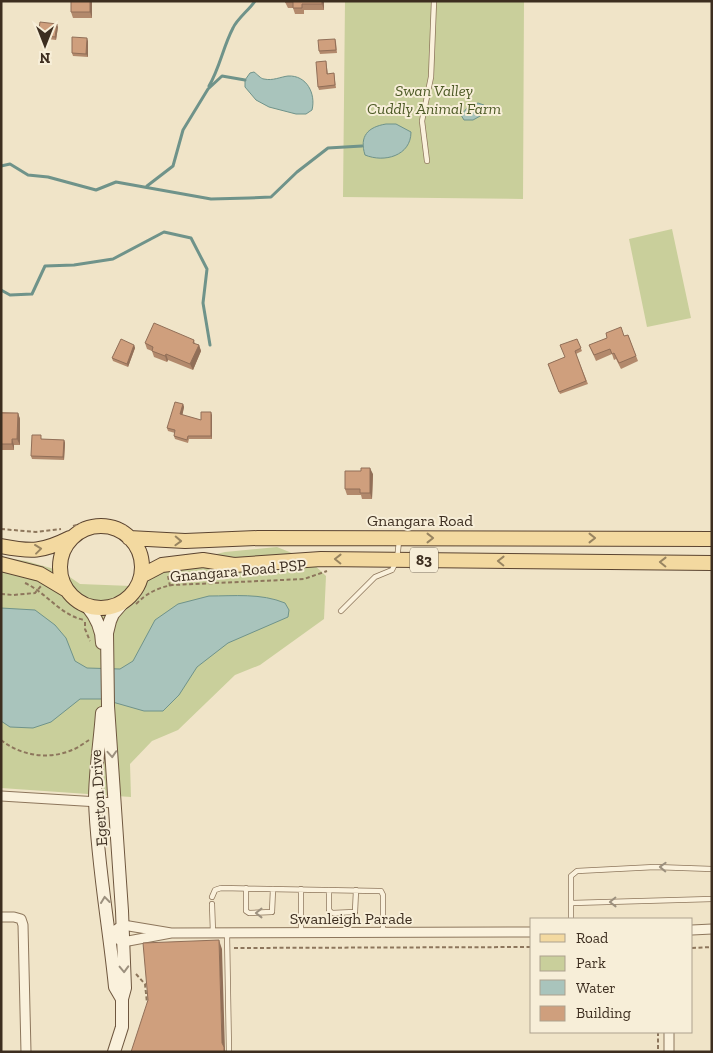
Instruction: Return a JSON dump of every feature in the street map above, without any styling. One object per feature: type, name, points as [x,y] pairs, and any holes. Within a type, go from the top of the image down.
[{"type":"main road","name":"83","points":[[1,546],[35,551],[54,546],[68,531],[95,527],[107,527],[130,533]]},
{"type":"main road","points":[[65,589],[60,576],[60,562],[68,531]]},
{"type":"main road","points":[[1,564],[40,574],[65,589],[75,599],[87,606],[100,608],[130,604],[141,576],[142,562],[130,533]]},
{"type":"main road","name":"Gnangara Road","points":[[130,533],[192,542],[258,538],[712,539]]},
{"type":"main road","name":"83","points":[[141,576],[162,565],[203,560],[234,565],[311,559],[712,563]]},
{"type":"street","name":"Egerton Drive","points":[[105,660],[107,633],[113,614],[130,604]]},
{"type":"street","name":"Egerton Drive","points":[[87,606],[102,632],[123,925],[125,988],[122,999],[122,1027],[114,1052]]},
{"type":"street","name":"Egerton Drive","points":[[106,706],[95,775],[95,802],[115,987],[122,999]]},
{"type":"street","points":[[1,796],[115,803]]},
{"type":"street","points":[[1,917],[20,919],[23,925],[26,1052]]},
{"type":"street","points":[[123,925],[109,934],[123,942]]},
{"type":"street","name":"Swanleigh Parade","points":[[123,925],[171,933],[530,932]]},
{"type":"street","points":[[693,930],[712,929]]},
{"type":"street","name":"Swanleigh Parade","points":[[123,942],[171,933]]},
{"type":"street","points":[[668,1033],[669,1052]]},
{"type":"lane","points":[[427,162],[422,121],[431,77],[434,1]]},
{"type":"lane","points":[[341,611],[375,578],[392,570],[398,560],[399,538]]},
{"type":"lane","points":[[571,918],[571,876],[577,871],[655,867],[712,869]]},
{"type":"lane","points":[[212,897],[216,890],[221,888],[378,891],[382,893],[383,932]]},
{"type":"lane","points":[[246,888],[246,911],[249,913],[272,912],[273,889]]},
{"type":"lane","points":[[301,889],[301,933]]},
{"type":"lane","points":[[329,890],[329,910],[332,913],[355,912],[356,890]]},
{"type":"lane","points":[[572,903],[712,899]]},
{"type":"lane","points":[[212,904],[213,933]]},
{"type":"lane","points":[[227,933],[229,1052]]},
{"type":"path","points":[[1,529],[36,532],[68,531],[102,520],[110,521],[130,533]]},
{"type":"path","points":[[162,565],[167,573],[170,586]]},
{"type":"path","name":"Gnangara Road PSP","points":[[130,604],[159,588],[170,586],[304,579],[327,571]]},
{"type":"path","points":[[22,582],[37,590],[73,617],[97,621]]},
{"type":"path","points":[[1,594],[35,593]]},
{"type":"path","points":[[1,740],[10,747],[25,753],[56,755],[73,750],[96,736]]},
{"type":"path","points":[[227,948],[530,947]]},
{"type":"path","points":[[693,948],[712,947]]},
{"type":"path","points":[[136,973],[146,987],[148,1010]]},
{"type":"path","points":[[658,1033],[658,1052]]},
{"type":"green space","name":"Swan Valley Cuddly Animal Farm","points":[[345,1],[524,1],[523,199],[343,197]]},
{"type":"green space","points":[[672,229],[691,318],[647,327],[629,239]]},
{"type":"green space","points":[[277,547],[309,560],[326,576],[324,619],[260,665],[235,675],[178,730],[152,741],[130,764],[131,797],[1,788],[1,557],[26,561],[61,571],[80,584],[131,586],[141,576],[187,561],[225,552]]},
{"type":"water","points":[[254,72],[267,79],[288,76],[305,82],[313,98],[312,110],[306,114],[296,114],[269,107],[256,100],[245,87],[245,80],[250,73]]},
{"type":"water","points":[[478,103],[484,105],[482,115],[473,120],[464,120],[461,115],[468,107]]},
{"type":"water","points":[[396,124],[411,132],[410,140],[406,147],[395,156],[388,158],[365,155],[363,143],[366,134],[374,127]]},
{"type":"water","points":[[209,596],[247,596],[276,600],[285,603],[289,610],[288,617],[228,643],[197,667],[179,695],[163,711],[144,711],[102,699],[80,699],[51,722],[33,728],[10,727],[1,721],[1,608],[35,610],[55,625],[66,638],[75,661],[87,668],[120,669],[133,661],[155,620],[178,604]]},
{"type":"building","points":[[71,1],[90,1],[90,12],[71,12]]},
{"type":"building","points":[[285,1],[322,1],[322,4],[302,4],[302,8],[293,8],[293,2]]},
{"type":"building","points":[[40,22],[57,24],[55,37],[38,35]]},
{"type":"building","points":[[72,37],[87,38],[86,54],[72,53]]},
{"type":"building","points":[[335,39],[336,50],[319,51],[318,40]]},
{"type":"building","points":[[326,61],[327,74],[334,73],[335,85],[318,87],[316,62]]},
{"type":"building","points":[[154,323],[194,340],[193,343],[199,345],[190,364],[166,354],[165,356],[152,351],[153,347],[145,343]]},
{"type":"building","points":[[621,327],[624,336],[628,335],[636,356],[619,363],[610,349],[594,355],[589,345],[607,338],[606,333]]},
{"type":"building","points":[[121,339],[134,345],[127,364],[112,358]]},
{"type":"building","points":[[577,339],[581,348],[575,351],[586,381],[559,392],[548,364],[565,357],[560,345]]},
{"type":"building","points":[[175,402],[183,404],[180,414],[201,420],[201,412],[211,412],[211,436],[188,436],[187,440],[174,436],[175,430],[167,428]]},
{"type":"building","points":[[1,413],[18,413],[17,439],[12,439],[12,444],[1,444]]},
{"type":"building","points":[[32,435],[41,435],[41,439],[64,440],[63,457],[31,456]]},
{"type":"building","points":[[361,468],[370,468],[370,493],[360,493],[360,489],[345,489],[345,471],[361,471]]},
{"type":"building","points":[[219,940],[222,1043],[224,1052],[131,1052],[148,1000],[143,943]]},
{"type":"waterway","points":[[209,86],[233,28],[255,1]]},
{"type":"waterway","points":[[147,186],[173,166],[183,130],[208,89],[222,76],[245,80]]},
{"type":"waterway","points":[[1,166],[10,164],[28,175],[48,177],[96,190],[116,182],[211,199],[271,197],[297,172],[328,148],[362,146]]},
{"type":"waterway","points":[[1,290],[10,295],[32,294],[45,266],[74,265],[113,259],[164,232],[191,238],[207,269],[203,303],[210,345]]}]
